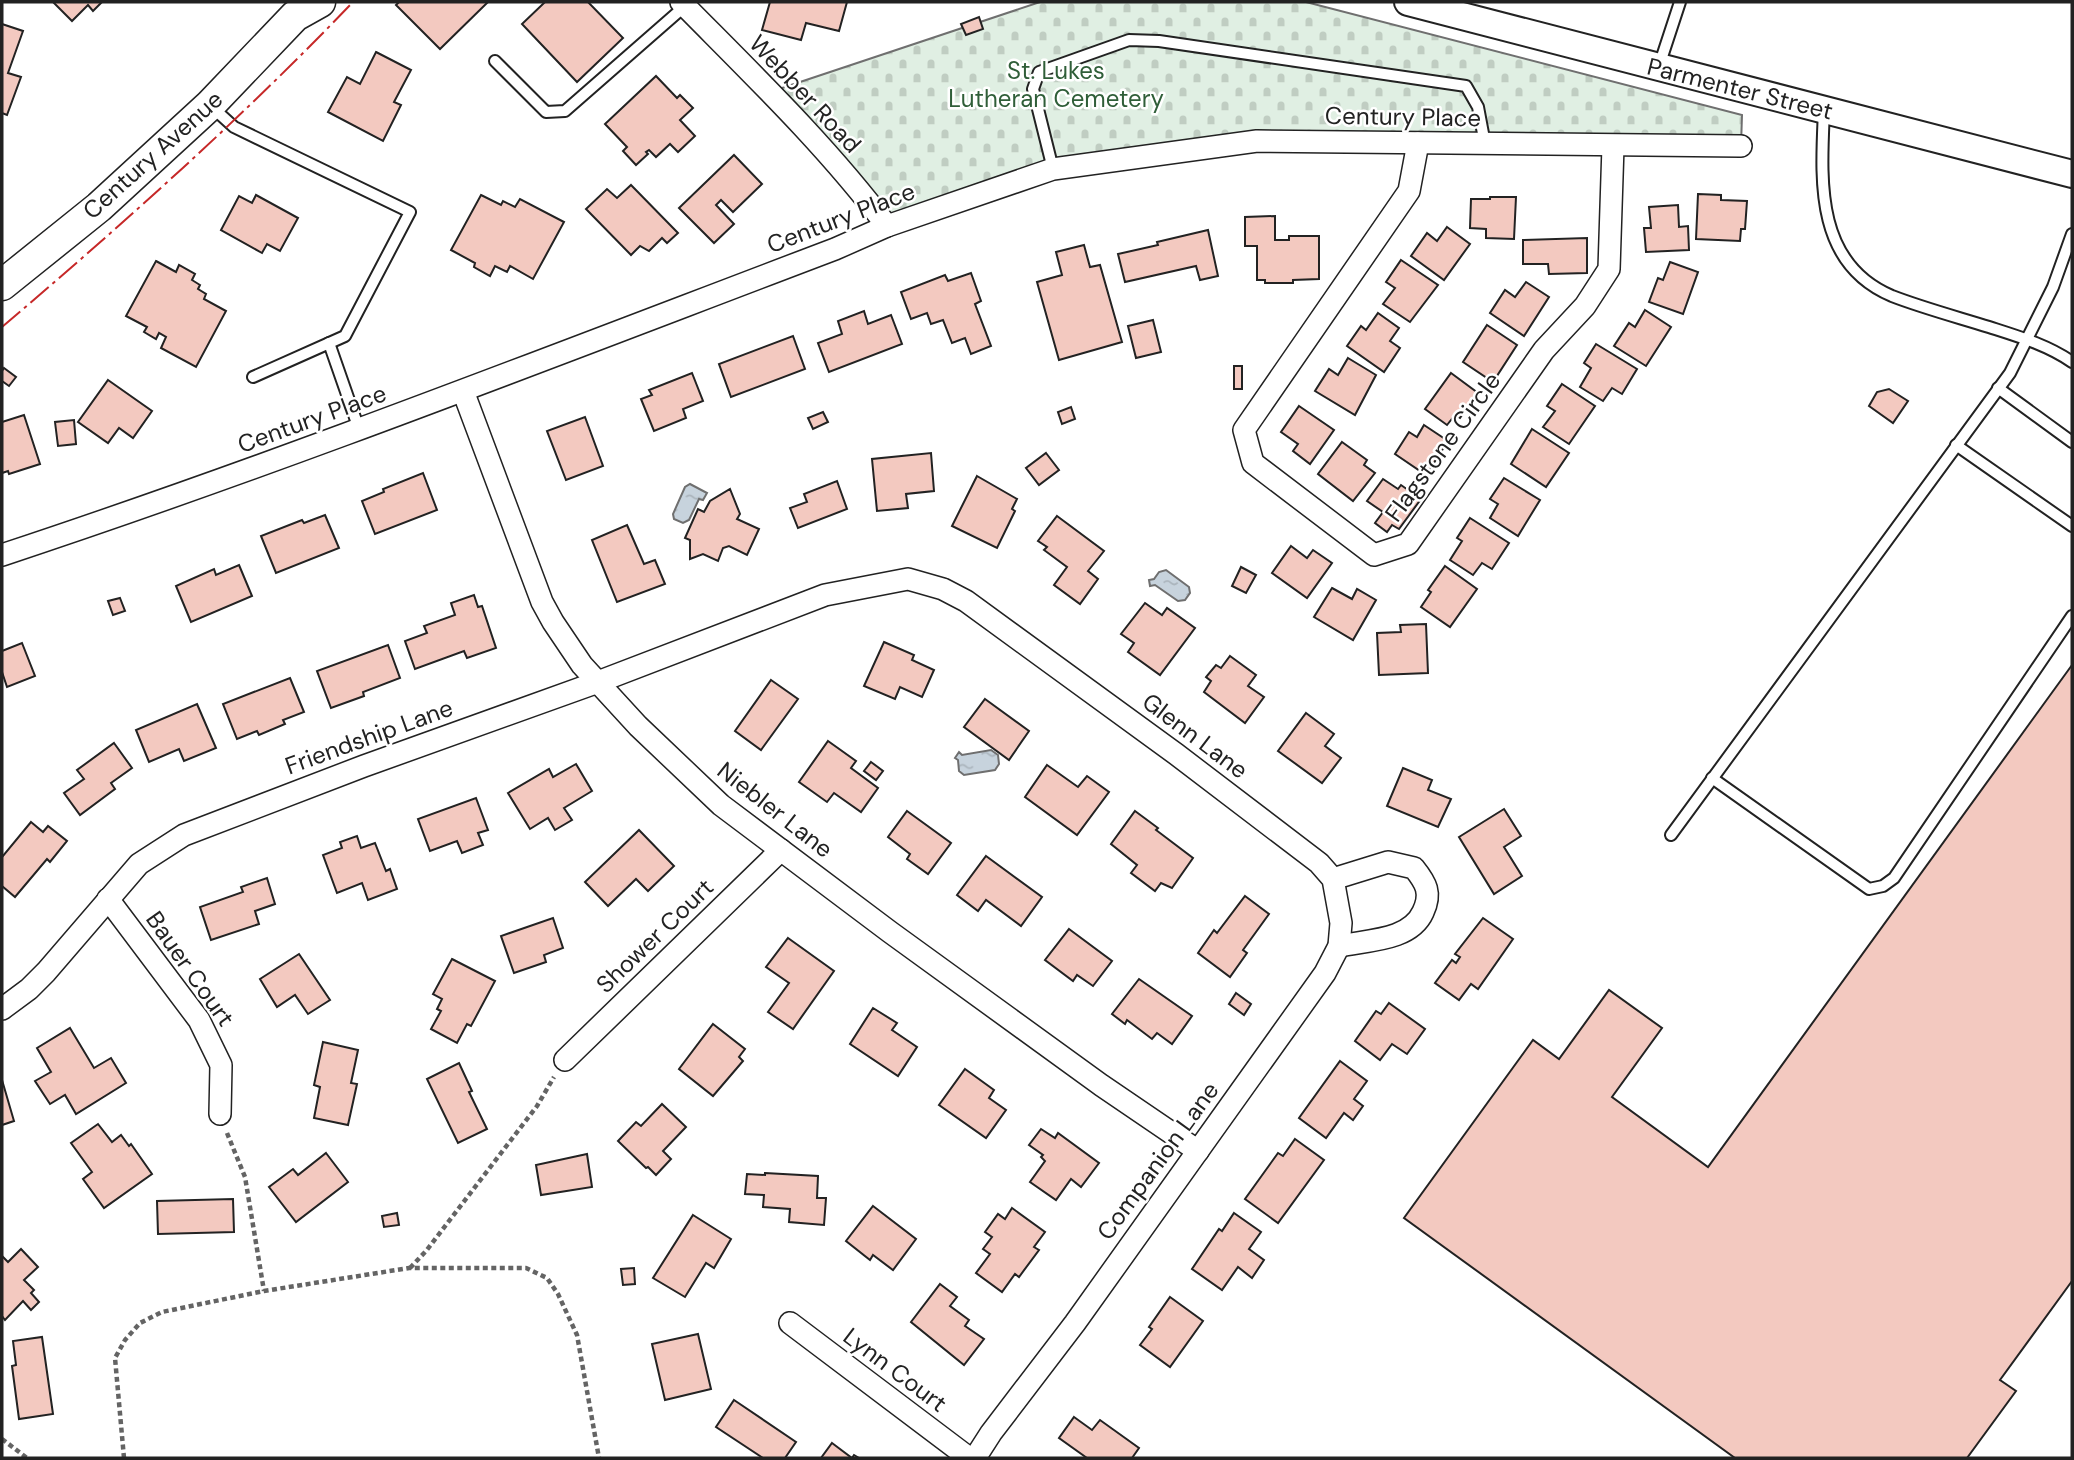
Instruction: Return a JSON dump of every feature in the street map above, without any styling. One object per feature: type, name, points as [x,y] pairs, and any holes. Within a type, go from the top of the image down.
[{"type":"main road","name":"Century Avenue","points":[[2,285],[99,207],[210,105],[305,6]]},
{"type":"street","name":"Parmenter Street","points":[[1418,3],[1658,68],[2072,174]]},
{"type":"street","name":"Webber Road","points":[[683,4],[807,133],[863,194],[887,226]]},
{"type":"street","name":"Century Place","points":[[2,555],[164,501],[463,391],[887,226],[1053,169],[1258,141],[1741,146]]},
{"type":"street","name":"Flagstone Circle","points":[[1418,143],[1409,191],[1244,430],[1253,463],[1374,555],[1408,544],[1544,350],[1585,306],[1609,269],[1614,146]]},
{"type":"street","name":"Niebler Lane","points":[[463,391],[542,602],[575,655],[638,726],[721,805],[1090,1077],[1198,1151]]},
{"type":"street","name":"Glenn Lane","points":[[811,601],[825,595],[908,579],[943,589],[965,601],[1176,754],[1319,863],[1333,879]]},
{"type":"street","name":"Friendship Lane","points":[[2,1009],[46,972],[139,864],[184,835],[811,601]]},
{"type":"street","name":"Shower Court","points":[[565,1060],[781,850]]},
{"type":"street","points":[[1333,879],[1388,862],[1414,868],[1426,884],[1429,900],[1418,922],[1402,934],[1339,946]]},
{"type":"street","name":"Companion Lane","points":[[975,1458],[1325,973],[1339,946],[1341,923],[1333,879]]},
{"type":"street","name":"Bauer Court","points":[[108,899],[199,1020],[221,1065],[220,1114]]},
{"type":"street","name":"Lynn Court","points":[[790,1323],[969,1458]]},
{"type":"lane","points":[[1658,68],[1680,2]]},
{"type":"lane","points":[[495,61],[546,112],[565,111],[683,4]]},
{"type":"lane","points":[[1053,169],[1033,89],[1039,72],[1129,40],[1159,41],[1466,86],[1478,107],[1485,144]]},
{"type":"lane","points":[[210,105],[234,127],[410,212],[345,336],[253,377]]},
{"type":"lane","points":[[1824,110],[1821,176],[1827,219],[1844,257],[1865,280],[1891,295],[2028,339],[2072,362]]},
{"type":"lane","points":[[1671,835],[2010,373],[2053,287],[2072,234]]},
{"type":"lane","points":[[329,343],[359,429]]},
{"type":"lane","points":[[1998,388],[2072,442]]},
{"type":"lane","points":[[1956,446],[2072,526]]},
{"type":"lane","points":[[1712,778],[1869,890],[1882,886],[1894,878],[2072,617]]},
{"type":"path","points":[[409,1268],[426,1251],[537,1106],[565,1060]]},
{"type":"path","points":[[220,1114],[245,1177],[264,1291]]},
{"type":"path","points":[[124,1458],[115,1358],[125,1340],[141,1323],[162,1312],[264,1291],[409,1268],[526,1268],[547,1278],[578,1335],[599,1458]]},
{"type":"path","points":[[2,1439],[27,1458]]},
{"type":"green space","name":"St. Lukes Lutheran Cemetery","points":[[1040,2],[1306,2],[1742,115],[1741,146],[1258,141],[1053,169],[887,226],[770,92]]},
{"type":"water","points":[[690,484],[707,493],[703,500],[699,499],[689,520],[683,523],[674,519],[673,514],[685,487]]},
{"type":"water","points":[[1166,570],[1189,587],[1190,593],[1185,600],[1178,601],[1155,585],[1150,586],[1149,580]]},
{"type":"water","points":[[991,750],[998,755],[999,764],[995,770],[964,775],[959,771],[958,760],[955,758],[959,752],[962,755]]},
{"type":"building","points":[[53,2],[102,2],[93,11],[88,5],[72,21]]},
{"type":"building","points":[[399,2],[488,2],[440,49],[396,5]]},
{"type":"building","points":[[545,2],[588,2],[623,38],[577,82],[522,24]]},
{"type":"building","points":[[770,2],[847,2],[839,31],[806,23],[801,40],[762,30]]},
{"type":"building","points":[[979,17],[983,29],[966,35],[961,24]]},
{"type":"building","points":[[2,24],[23,31],[8,73],[21,77],[7,115],[2,113]]},
{"type":"building","points":[[376,52],[411,70],[394,102],[401,105],[383,141],[328,112],[347,77],[360,84]]},
{"type":"building","points":[[656,76],[677,98],[680,95],[693,108],[680,120],[695,136],[678,152],[670,144],[656,157],[649,150],[636,165],[623,151],[627,147],[605,124]]},
{"type":"building","points":[[734,155],[762,184],[733,212],[721,200],[716,205],[734,224],[714,243],[679,208]]},
{"type":"building","points":[[631,185],[678,233],[667,243],[662,238],[649,251],[640,246],[631,255],[586,209],[607,189],[617,198]]},
{"type":"building","points":[[1698,194],[1721,195],[1721,200],[1747,201],[1745,229],[1741,229],[1740,241],[1696,239]]},
{"type":"building","points":[[256,195],[298,218],[280,251],[267,244],[262,253],[221,230],[239,196],[252,203]]},
{"type":"building","points":[[481,195],[501,205],[503,201],[515,207],[520,199],[564,222],[533,279],[510,266],[507,272],[495,266],[490,276],[474,267],[475,263],[451,250]]},
{"type":"building","points":[[1516,197],[1514,239],[1486,238],[1486,229],[1470,228],[1471,199]]},
{"type":"building","points":[[1678,205],[1679,227],[1688,226],[1689,250],[1646,252],[1644,228],[1651,228],[1649,207]]},
{"type":"building","points":[[1275,216],[1275,240],[1289,240],[1289,236],[1319,236],[1319,279],[1293,280],[1293,283],[1265,283],[1265,280],[1257,280],[1257,246],[1245,246],[1245,217]]},
{"type":"building","points":[[1447,227],[1470,244],[1444,280],[1411,256],[1427,233],[1437,241]]},
{"type":"building","points":[[1208,230],[1218,276],[1200,280],[1196,266],[1125,282],[1118,254]]},
{"type":"building","points":[[1587,238],[1587,273],[1549,274],[1548,264],[1523,264],[1523,240]]},
{"type":"building","points":[[1084,245],[1090,267],[1100,265],[1122,342],[1059,360],[1037,282],[1062,275],[1056,252]]},
{"type":"building","points":[[1401,260],[1438,285],[1410,322],[1383,304],[1395,288],[1386,282]]},
{"type":"building","points":[[156,261],[176,272],[179,265],[195,274],[192,280],[200,285],[198,289],[206,294],[204,299],[226,311],[196,367],[161,348],[166,337],[159,333],[156,339],[144,332],[147,327],[126,316]]},
{"type":"building","points":[[1670,262],[1698,272],[1683,314],[1649,302],[1658,278],[1663,280]]},
{"type":"building","points":[[971,273],[981,301],[975,304],[991,346],[971,354],[965,338],[952,343],[943,320],[931,324],[927,313],[911,319],[901,292],[945,275],[948,281]]},
{"type":"building","points":[[1526,282],[1549,297],[1524,336],[1490,313],[1505,290],[1515,297]]},
{"type":"building","points":[[1645,310],[1671,327],[1646,366],[1614,346],[1629,323],[1635,327]]},
{"type":"building","points":[[864,311],[868,324],[891,315],[902,344],[829,372],[818,343],[842,334],[838,321]]},
{"type":"building","points":[[1378,313],[1399,328],[1390,341],[1400,348],[1384,372],[1347,346],[1361,326],[1366,330]]},
{"type":"building","points":[[1153,320],[1161,352],[1136,358],[1128,326]]},
{"type":"building","points":[[1487,325],[1517,345],[1493,382],[1463,362]]},
{"type":"building","points":[[793,336],[805,369],[731,397],[719,364]]},
{"type":"building","points":[[1596,344],[1637,369],[1622,394],[1612,388],[1603,401],[1580,387],[1591,368],[1584,363]]},
{"type":"building","points":[[1348,358],[1376,375],[1355,415],[1315,391],[1329,369],[1338,375]]},
{"type":"building","points":[[1234,366],[1242,366],[1242,389],[1234,389]]},
{"type":"building","points":[[4,368],[16,377],[9,386],[2,381]]},
{"type":"building","points":[[692,373],[703,401],[683,409],[686,418],[654,431],[641,399],[652,395],[649,390]]},
{"type":"building","points":[[1451,373],[1478,393],[1460,418],[1455,415],[1447,425],[1425,409]]},
{"type":"building","points":[[108,380],[152,411],[133,438],[119,428],[108,443],[78,422]]},
{"type":"building","points":[[1562,384],[1595,406],[1569,444],[1543,427],[1555,411],[1547,406]]},
{"type":"building","points":[[1889,389],[1908,401],[1893,423],[1869,406],[1877,392]]},
{"type":"building","points":[[1299,406],[1334,430],[1310,464],[1293,451],[1298,444],[1281,432]]},
{"type":"building","points":[[1071,407],[1075,419],[1062,424],[1058,412]]},
{"type":"building","points":[[823,412],[828,422],[813,429],[808,418]]},
{"type":"building","points":[[24,415],[40,464],[9,474],[8,471],[2,473],[2,422]]},
{"type":"building","points":[[585,417],[603,466],[566,480],[547,431]]},
{"type":"building","points":[[74,420],[76,444],[58,446],[55,422]]},
{"type":"building","points":[[1424,425],[1448,441],[1426,475],[1395,454],[1409,432],[1417,437]]},
{"type":"building","points":[[1532,429],[1569,453],[1546,487],[1511,464]]},
{"type":"building","points":[[1342,442],[1367,460],[1364,465],[1375,473],[1353,501],[1318,474]]},
{"type":"building","points":[[931,453],[934,491],[906,494],[908,508],[877,511],[872,459]]},
{"type":"building","points":[[1046,453],[1059,470],[1039,485],[1026,468]]},
{"type":"building","points":[[423,473],[437,510],[375,534],[362,501],[384,492],[383,489]]},
{"type":"building","points":[[977,476],[1017,499],[1012,509],[1015,511],[997,548],[952,526]]},
{"type":"building","points":[[1504,478],[1540,500],[1518,536],[1490,518],[1498,504],[1490,499]]},
{"type":"building","points":[[1383,479],[1398,489],[1401,485],[1421,499],[1399,529],[1392,525],[1387,532],[1375,523],[1383,512],[1367,501]]},
{"type":"building","points":[[837,481],[847,509],[798,528],[790,508],[807,502],[804,494]]},
{"type":"building","points":[[730,489],[740,514],[737,519],[759,529],[747,555],[729,546],[723,548],[718,561],[703,554],[690,559],[690,540],[685,538],[698,509],[704,512],[710,501]]},
{"type":"building","points":[[325,515],[339,548],[276,573],[261,536],[302,520],[304,523]]},
{"type":"building","points":[[1057,516],[1104,551],[1088,571],[1098,579],[1080,604],[1054,585],[1067,567],[1044,550],[1047,547],[1038,541]]},
{"type":"building","points":[[1470,518],[1509,543],[1492,569],[1482,563],[1473,575],[1450,560],[1462,541],[1457,538]]},
{"type":"building","points":[[627,525],[644,564],[655,560],[665,584],[617,602],[592,540]]},
{"type":"building","points":[[1291,546],[1307,558],[1313,550],[1332,563],[1307,598],[1272,573]]},
{"type":"building","points":[[239,565],[252,596],[191,622],[176,586],[214,569],[216,575]]},
{"type":"building","points":[[1445,566],[1477,589],[1450,627],[1421,607],[1431,592],[1428,590]]},
{"type":"building","points":[[1241,567],[1256,575],[1246,593],[1232,586]]},
{"type":"building","points":[[1332,588],[1352,599],[1357,589],[1376,600],[1353,640],[1314,617]]},
{"type":"building","points":[[474,595],[478,607],[482,606],[496,648],[467,658],[464,651],[415,669],[405,641],[427,633],[424,626],[455,615],[451,603]]},
{"type":"building","points":[[120,598],[125,611],[113,615],[108,601]]},
{"type":"building","points":[[1145,603],[1162,615],[1167,608],[1195,628],[1160,675],[1128,652],[1134,643],[1121,634]]},
{"type":"building","points":[[1426,624],[1428,673],[1379,675],[1377,633],[1401,632],[1400,625]]},
{"type":"building","points":[[884,642],[914,655],[912,660],[934,670],[922,697],[900,687],[895,699],[864,686]]},
{"type":"building","points":[[22,643],[35,676],[7,687],[2,672],[2,651]]},
{"type":"building","points":[[388,645],[400,678],[363,692],[364,696],[331,708],[317,671]]},
{"type":"building","points":[[1230,656],[1256,675],[1248,686],[1264,697],[1245,723],[1204,692],[1211,681],[1206,677],[1216,665],[1221,668]]},
{"type":"building","points":[[2072,665],[2072,1281],[2000,1380],[2016,1391],[1967,1458],[1735,1458],[1404,1218],[1533,1040],[1559,1059],[1609,990],[1662,1028],[1612,1097],[1708,1167]]},
{"type":"building","points":[[290,678],[304,712],[283,720],[285,724],[259,735],[257,731],[237,739],[223,704]]},
{"type":"building","points":[[771,680],[798,699],[761,750],[735,731]]},
{"type":"building","points":[[985,699],[1029,731],[1009,760],[964,727]]},
{"type":"building","points":[[197,704],[216,748],[184,761],[179,749],[149,762],[136,730]]},
{"type":"building","points":[[1306,713],[1334,734],[1325,746],[1341,758],[1322,783],[1278,751]]},
{"type":"building","points":[[828,741],[856,761],[851,768],[878,788],[861,812],[834,793],[827,802],[799,782]]},
{"type":"building","points":[[114,743],[132,768],[111,783],[115,789],[80,815],[64,793],[84,779],[77,770]]},
{"type":"building","points":[[871,762],[883,771],[876,780],[864,771]]},
{"type":"building","points":[[576,764],[592,791],[564,808],[572,820],[555,830],[548,818],[530,829],[508,793],[549,769],[553,777]]},
{"type":"building","points":[[1047,765],[1078,787],[1087,776],[1109,792],[1077,835],[1025,797]]},
{"type":"building","points":[[1403,768],[1432,780],[1428,790],[1451,799],[1438,827],[1387,806]]},
{"type":"building","points":[[476,798],[488,830],[478,833],[483,845],[462,853],[457,841],[430,851],[418,819]]},
{"type":"building","points":[[1504,809],[1521,836],[1504,847],[1522,876],[1494,894],[1459,837]]},
{"type":"building","points":[[907,811],[951,843],[928,874],[907,859],[910,854],[888,837]]},
{"type":"building","points":[[1135,811],[1193,858],[1172,888],[1161,883],[1155,891],[1131,873],[1137,865],[1111,844]]},
{"type":"building","points":[[31,822],[43,832],[48,826],[67,841],[50,862],[47,859],[15,897],[2,886],[2,857]]},
{"type":"building","points":[[639,830],[674,866],[648,891],[636,879],[608,906],[585,882]]},
{"type":"building","points":[[357,836],[361,848],[375,843],[386,871],[390,869],[397,889],[368,900],[362,883],[337,893],[323,855],[342,848],[340,842]]},
{"type":"building","points":[[986,856],[1042,897],[1021,926],[986,900],[978,911],[957,895]]},
{"type":"building","points":[[267,878],[275,904],[255,911],[259,924],[211,940],[200,907],[243,892],[241,887]]},
{"type":"building","points":[[1245,896],[1269,914],[1243,950],[1247,953],[1230,977],[1198,953],[1214,930],[1217,933]]},
{"type":"building","points":[[553,918],[563,948],[544,955],[546,962],[514,973],[501,936]]},
{"type":"building","points":[[1483,918],[1513,939],[1478,989],[1471,984],[1459,1000],[1435,983],[1452,960],[1456,963],[1460,957],[1455,954]]},
{"type":"building","points":[[1069,929],[1112,961],[1093,986],[1077,975],[1073,981],[1045,960]]},
{"type":"building","points":[[788,938],[834,971],[793,1029],[768,1012],[789,983],[766,967]]},
{"type":"building","points":[[299,954],[330,1000],[308,1014],[295,995],[277,1007],[260,979]]},
{"type":"building","points":[[452,959],[495,981],[471,1026],[467,1024],[457,1043],[431,1029],[441,1011],[437,1009],[442,999],[433,994]]},
{"type":"building","points":[[1139,979],[1192,1016],[1172,1044],[1157,1033],[1152,1039],[1127,1020],[1125,1024],[1112,1014]]},
{"type":"building","points":[[1236,993],[1251,1004],[1244,1015],[1229,1004]]},
{"type":"building","points":[[1389,1003],[1425,1029],[1407,1054],[1392,1044],[1380,1060],[1355,1041],[1376,1011],[1381,1014]]},
{"type":"building","points":[[873,1008],[897,1023],[892,1030],[917,1047],[898,1076],[850,1044]]},
{"type":"building","points":[[713,1024],[745,1049],[739,1057],[743,1061],[713,1096],[679,1069]]},
{"type":"building","points":[[70,1028],[94,1068],[111,1058],[126,1083],[76,1114],[65,1095],[50,1104],[35,1081],[51,1072],[37,1048]]},
{"type":"building","points":[[323,1042],[358,1050],[351,1083],[357,1084],[348,1125],[314,1118],[320,1087],[314,1085]]},
{"type":"building","points":[[1340,1061],[1367,1081],[1354,1099],[1363,1106],[1353,1120],[1344,1113],[1326,1138],[1299,1118]]},
{"type":"building","points":[[459,1063],[472,1091],[469,1092],[487,1129],[458,1143],[427,1079]]},
{"type":"building","points":[[965,1069],[994,1090],[989,1098],[1006,1110],[986,1138],[939,1105]]},
{"type":"building","points":[[2,1080],[14,1121],[2,1125]]},
{"type":"building","points":[[662,1104],[686,1127],[663,1151],[671,1159],[656,1175],[618,1141],[636,1122],[641,1126]]},
{"type":"building","points":[[98,1124],[112,1142],[121,1135],[129,1146],[131,1144],[152,1174],[104,1208],[83,1179],[92,1172],[71,1143]]},
{"type":"building","points":[[1041,1129],[1055,1138],[1058,1133],[1099,1163],[1081,1187],[1071,1179],[1056,1200],[1030,1182],[1045,1161],[1041,1157],[1043,1155],[1029,1145]]},
{"type":"building","points":[[1295,1139],[1324,1160],[1278,1223],[1245,1199],[1278,1153],[1283,1156]]},
{"type":"building","points":[[326,1153],[348,1182],[296,1222],[269,1187],[293,1169],[298,1175]]},
{"type":"building","points":[[587,1154],[592,1187],[541,1195],[536,1165]]},
{"type":"building","points":[[747,1174],[818,1176],[817,1198],[826,1198],[824,1225],[789,1222],[790,1209],[763,1207],[764,1195],[745,1194]]},
{"type":"building","points":[[233,1199],[234,1232],[158,1234],[157,1201]]},
{"type":"building","points":[[873,1206],[916,1239],[893,1270],[873,1255],[870,1260],[846,1241]]},
{"type":"building","points":[[1012,1208],[1045,1232],[1034,1247],[1039,1250],[1019,1277],[1015,1274],[1002,1292],[976,1273],[990,1254],[983,1249],[992,1237],[985,1232],[998,1214],[1005,1219]]},
{"type":"building","points":[[397,1213],[399,1225],[384,1227],[382,1216]]},
{"type":"building","points":[[1234,1213],[1261,1232],[1249,1249],[1264,1260],[1252,1278],[1238,1267],[1222,1290],[1192,1269],[1219,1229],[1222,1231]]},
{"type":"building","points":[[693,1215],[731,1239],[714,1268],[706,1263],[685,1297],[653,1278]]},
{"type":"building","points":[[21,1249],[38,1267],[24,1280],[34,1290],[31,1293],[39,1302],[31,1310],[23,1301],[5,1320],[2,1316],[2,1256],[8,1262]]},
{"type":"building","points":[[634,1268],[635,1284],[623,1285],[621,1269]]},
{"type":"building","points":[[940,1284],[957,1297],[950,1306],[969,1320],[965,1326],[984,1339],[964,1365],[911,1322]]},
{"type":"building","points":[[1170,1297],[1203,1321],[1170,1367],[1140,1345]]},
{"type":"building","points":[[698,1334],[711,1389],[665,1400],[652,1344]]},
{"type":"building","points":[[42,1337],[53,1414],[19,1419],[12,1366],[16,1365],[13,1341]]},
{"type":"building","points":[[734,1400],[796,1442],[785,1458],[763,1458],[716,1427]]},
{"type":"building","points":[[1074,1417],[1092,1430],[1100,1420],[1139,1448],[1132,1458],[1087,1458],[1059,1438]]},
{"type":"building","points":[[832,1443],[852,1458],[821,1458]]},
{"type":"power","points":[[2,327],[182,169],[269,87],[353,2]]}]
